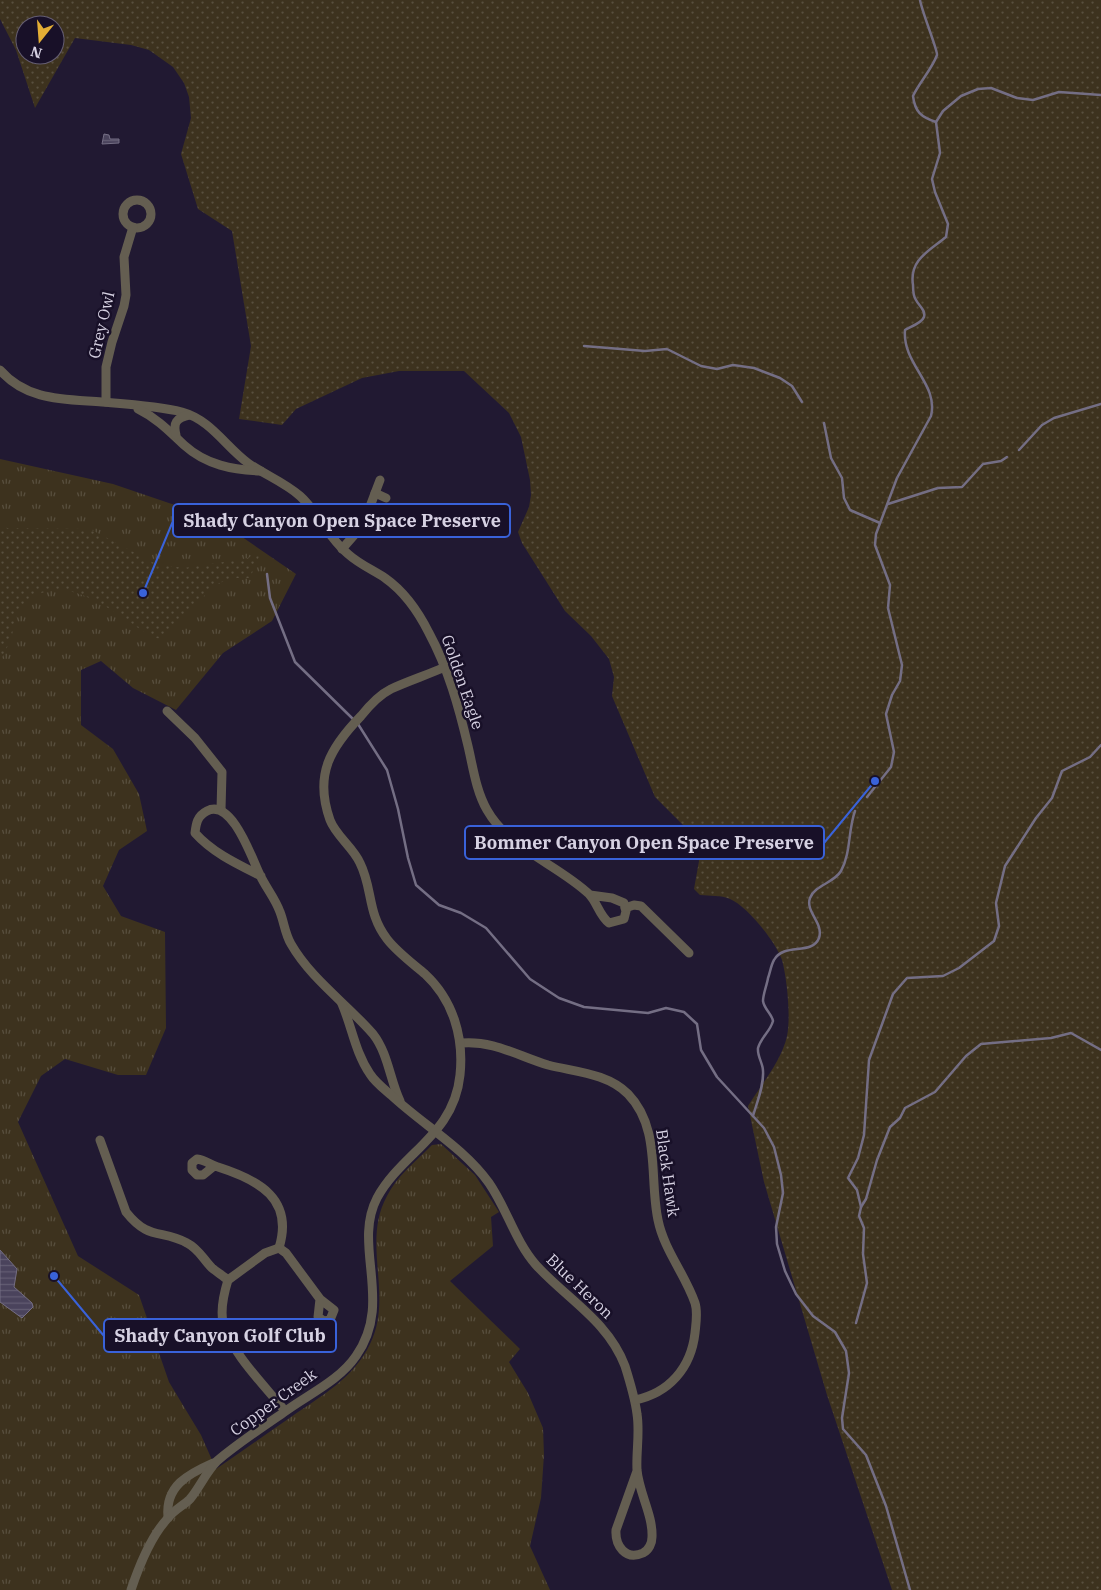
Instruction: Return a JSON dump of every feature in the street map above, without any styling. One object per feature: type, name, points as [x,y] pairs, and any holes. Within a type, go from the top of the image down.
[{"type":"street","name":"Grey Owl","points":[[106,402],[106,367],[124,306],[126,295],[124,257],[133,227]]},
{"type":"street","name":"Golden Eagle","points":[[0,370],[22,388],[36,395],[57,399],[106,402],[182,412],[218,433],[248,463],[264,471],[300,496],[314,510],[342,549],[402,592],[430,633],[445,667],[462,721],[480,795],[486,809],[496,823],[513,840],[590,895],[603,918],[609,923],[624,919],[626,908],[624,903],[612,898],[590,895]]},
{"type":"street","name":"Golden Eagle","points":[[132,406],[155,418],[198,455],[216,464],[239,470],[264,471]]},
{"type":"street","points":[[177,438],[174,427],[176,421],[181,417],[189,415]]},
{"type":"street","points":[[342,549],[363,525],[380,480]]},
{"type":"street","points":[[375,493],[386,498]]},
{"type":"street","name":"Copper Creek","points":[[168,1517],[168,1501],[171,1490],[193,1472],[216,1462],[346,1368],[362,1347],[373,1313],[374,1297],[369,1244],[371,1216],[377,1198],[393,1176],[436,1133],[457,1090],[461,1043],[453,1016],[440,990],[395,949],[373,916],[360,863],[332,824],[323,786],[328,763],[335,745],[371,704],[388,690],[445,667]]},
{"type":"street","points":[[167,711],[195,738],[222,772],[221,810],[211,809],[202,814],[197,822],[196,833],[224,858],[260,876]]},
{"type":"street","name":"Blue Heron","points":[[221,810],[236,826],[247,844],[260,876],[281,912],[290,943],[299,956],[373,1035],[380,1045],[402,1106]]},
{"type":"street","points":[[626,908],[634,905],[641,906],[689,954]]},
{"type":"street","name":"Blue Heron","points":[[342,1004],[350,1022],[357,1050],[370,1075],[402,1106],[466,1156],[489,1183],[534,1262],[601,1326],[624,1364],[638,1414],[637,1471],[652,1538],[646,1550],[634,1555],[626,1554],[618,1547],[616,1530],[637,1471]]},
{"type":"street","name":"Black Hawk","points":[[461,1043],[494,1045],[549,1065],[612,1082],[628,1094],[641,1110],[651,1141],[657,1220],[664,1240],[695,1304],[697,1321],[689,1360],[678,1376],[667,1387],[649,1397],[635,1400]]},
{"type":"street","points":[[100,1140],[126,1212],[134,1221],[154,1234],[186,1242],[201,1253],[213,1269],[228,1280]]},
{"type":"street","points":[[214,1166],[248,1177],[259,1183],[275,1199],[281,1219],[279,1248]]},
{"type":"street","points":[[279,1248],[265,1253],[228,1280],[222,1309],[223,1322],[237,1351],[284,1411]]},
{"type":"street","points":[[279,1248],[286,1253],[320,1299]]},
{"type":"street","name":"Copper Creek","points":[[131,1590],[144,1559],[168,1517],[193,1495],[216,1462]]},
{"type":"street","points":[[179,1483],[193,1495]]},
{"type":"green space","points":[[0,0],[1101,0],[1101,1590],[892,1590],[827,1395],[764,1182],[748,1106],[776,1063],[787,1036],[789,1019],[788,998],[782,960],[779,952],[767,935],[737,903],[719,896],[700,895],[694,889],[699,861],[695,842],[688,830],[655,797],[612,696],[614,677],[609,659],[591,636],[565,611],[522,543],[518,532],[529,507],[531,495],[530,480],[521,437],[509,413],[464,371],[399,371],[362,378],[296,409],[282,425],[239,419],[251,346],[232,231],[198,209],[181,154],[191,118],[189,97],[184,83],[173,67],[149,50],[131,45],[75,38],[65,56],[65,15],[15,15],[15,48],[0,19]]},
{"type":"green space","points":[[21,65],[60,65],[35,108]]},
{"type":"green space","points":[[0,459],[113,484],[216,519],[296,574],[272,621],[223,653],[176,710],[133,688],[101,661],[81,670],[81,725],[113,749],[139,794],[147,831],[119,850],[103,886],[121,916],[165,932],[166,1028],[146,1075],[118,1075],[65,1059],[41,1076],[18,1122],[78,1256],[139,1295],[169,1382],[201,1435],[216,1469],[314,1402],[346,1377],[363,1356],[377,1326],[379,1288],[377,1232],[380,1214],[387,1196],[401,1175],[432,1145],[441,1144],[475,1175],[499,1212],[491,1217],[493,1246],[450,1281],[520,1349],[509,1362],[528,1393],[543,1428],[544,1455],[541,1498],[530,1546],[550,1590],[0,1590]]},
{"type":"green space","points":[[0,525],[7,528],[90,529],[156,564],[184,568],[244,559],[260,554],[250,578],[231,578],[215,585],[161,639],[152,637],[86,596],[68,591],[50,591],[34,597],[17,615],[11,638],[0,662]]},
{"type":"shaded area","points":[[104,134],[109,135],[110,139],[119,139],[119,143],[102,144]]},
{"type":"shaded area","points":[[0,1250],[17,1269],[14,1287],[32,1303],[33,1307],[22,1318],[0,1302]]},
{"type":"waterway","points":[[920,0],[937,55],[913,96],[917,110],[926,118],[936,122]]},
{"type":"waterway","points":[[867,797],[891,767],[894,752],[886,714],[892,695],[900,681],[902,665],[888,608],[890,585],[875,545],[876,534],[897,478],[931,416],[930,394],[909,353],[905,330],[918,323],[924,317],[923,310],[914,295],[914,269],[922,257],[946,237],[948,224],[935,192],[932,179],[940,153],[936,122],[943,111],[961,96],[978,89],[991,88],[1017,98],[1033,100],[1059,92],[1101,95]]},
{"type":"waterway","points":[[584,346],[645,351],[667,349],[701,366],[717,369],[733,365],[754,368],[780,378],[792,386],[802,402]]},
{"type":"waterway","points":[[1019,450],[1042,425],[1054,418],[1101,404]]},
{"type":"waterway","points":[[824,423],[831,458],[842,478],[844,498],[850,510],[880,523]]},
{"type":"waterway","points":[[888,504],[938,488],[962,487],[983,464],[1001,461],[1007,457]]},
{"type":"waterway","points":[[267,574],[270,598],[295,662],[354,720]]},
{"type":"waterway","points":[[358,724],[387,770],[416,885],[439,905],[461,913],[486,928],[530,979],[559,998],[584,1007],[648,1013],[666,1008],[684,1012],[697,1024],[701,1050],[717,1077],[764,1128],[774,1147],[781,1175],[783,1193],[776,1227],[777,1244],[785,1271],[796,1294],[813,1316],[835,1332],[846,1351],[849,1373],[842,1418],[843,1429],[866,1455],[886,1506],[910,1590]]},
{"type":"waterway","points":[[861,1207],[857,1190],[848,1178],[858,1158],[864,1135],[869,1060],[893,994],[907,978],[943,976],[959,968],[994,941],[999,926],[996,903],[1005,866],[1036,818],[1052,798],[1062,771],[1090,757],[1101,745]]},
{"type":"waterway","points":[[753,1116],[763,1077],[763,1068],[758,1048],[773,1021],[763,1001],[772,964],[784,951],[810,946],[819,938],[819,927],[810,908],[810,898],[816,890],[841,871],[846,857],[855,811]]},
{"type":"waterway","points":[[856,1323],[867,1283],[863,1254],[864,1228],[859,1216],[861,1207],[866,1199],[877,1160],[890,1127],[900,1118],[905,1108],[935,1092],[966,1056],[981,1044],[1051,1038],[1071,1033],[1101,1050]]},
{"type":"place","name":"Shady Canyon Open Space Preserve","points":[[143,593]]},
{"type":"place","name":"Bommer Canyon Open Space Preserve","points":[[875,781]]},
{"type":"place","name":"Shady Canyon Golf Club","points":[[54,1276]]}]
